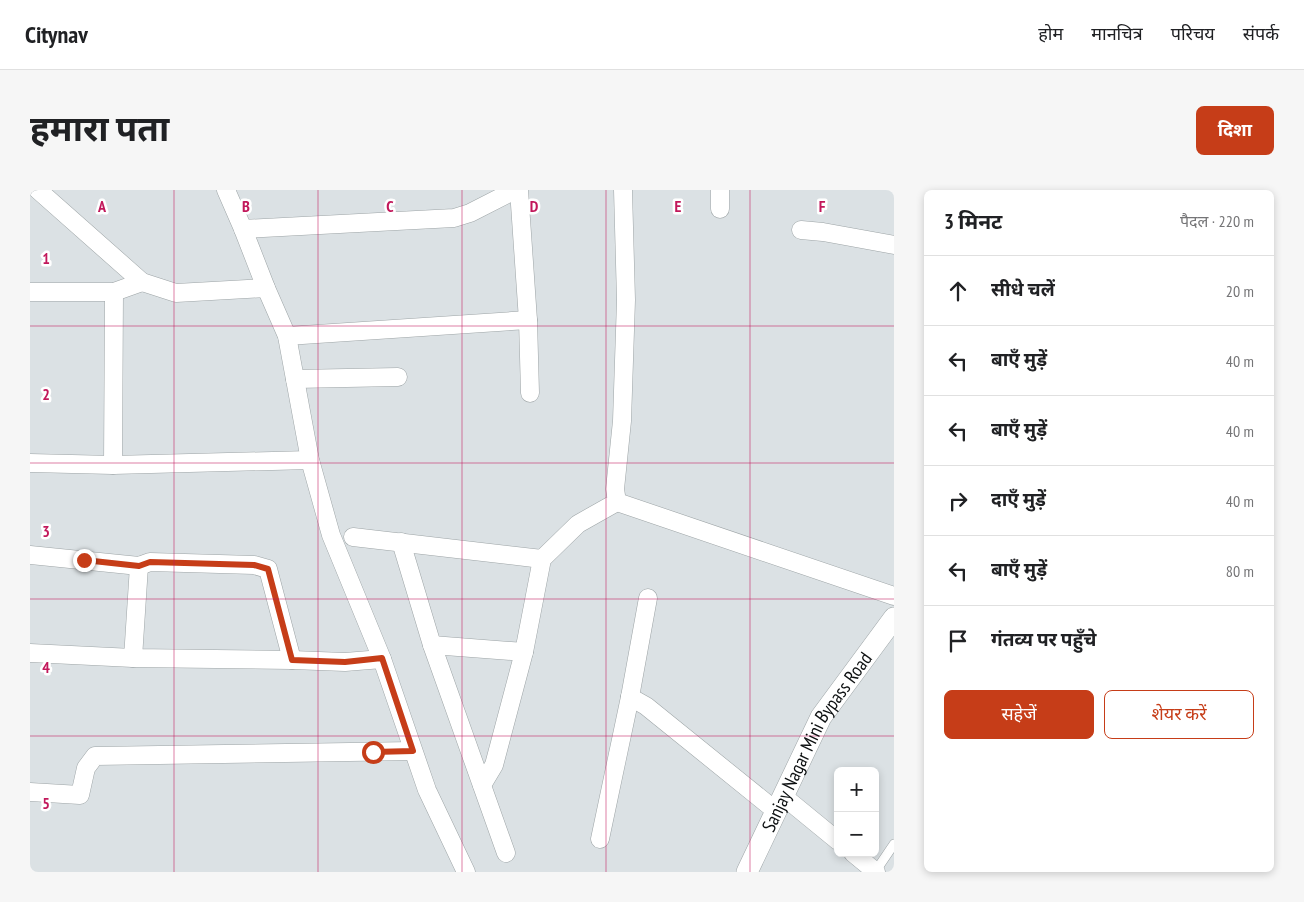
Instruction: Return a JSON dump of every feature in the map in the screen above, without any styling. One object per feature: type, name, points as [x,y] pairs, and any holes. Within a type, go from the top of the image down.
[{"type":"street","points":[[38,190],[142,282],[176,293],[266,288]]},
{"type":"street","points":[[226,190],[244,229],[266,288],[287,336],[310,460],[331,535],[382,658],[427,790],[466,872]]},
{"type":"street","points":[[244,229],[454,218],[470,213],[515,190]]},
{"type":"street","points":[[519,190],[528,320],[530,393]]},
{"type":"street","points":[[617,502],[615,489],[622,421],[626,300],[623,190]]},
{"type":"street","points":[[720,190],[720,209]]},
{"type":"street","points":[[801,230],[894,244]]},
{"type":"street","points":[[30,292],[114,292],[142,282]]},
{"type":"street","points":[[113,465],[114,292]]},
{"type":"street","points":[[287,336],[528,320]]},
{"type":"street","points":[[295,379],[398,377]]},
{"type":"street","points":[[30,463],[113,465],[310,460]]},
{"type":"street","points":[[482,785],[494,764],[524,652],[542,559],[578,524],[617,502],[894,596]]},
{"type":"street","points":[[353,537],[542,559]]},
{"type":"street","points":[[401,542],[432,645],[506,853]]},
{"type":"street","points":[[30,555],[139,566],[150,562],[254,565],[268,569],[292,660]]},
{"type":"street","points":[[133,658],[139,566]]},
{"type":"street","points":[[600,838],[630,697],[648,598]]},
{"type":"street","name":"Sanjay Nagar Mini Bypass Road","points":[[747,872],[821,717],[887,640],[894,618]]},
{"type":"street","points":[[432,645],[524,652]]},
{"type":"street","points":[[30,653],[133,658],[345,662],[382,658]]},
{"type":"street","points":[[630,697],[646,706],[780,804],[834,838]]},
{"type":"street","points":[[30,792],[80,795],[86,768],[95,756],[413,751]]},
{"type":"street","points":[[858,857],[876,872]]},
{"type":"lane","points":[[876,872],[894,844]]},
{"type":"route","points":[[84,560],[139,566],[150,562],[254,565],[268,569],[292,660],[345,662],[382,658],[413,751],[373,752]]}]
